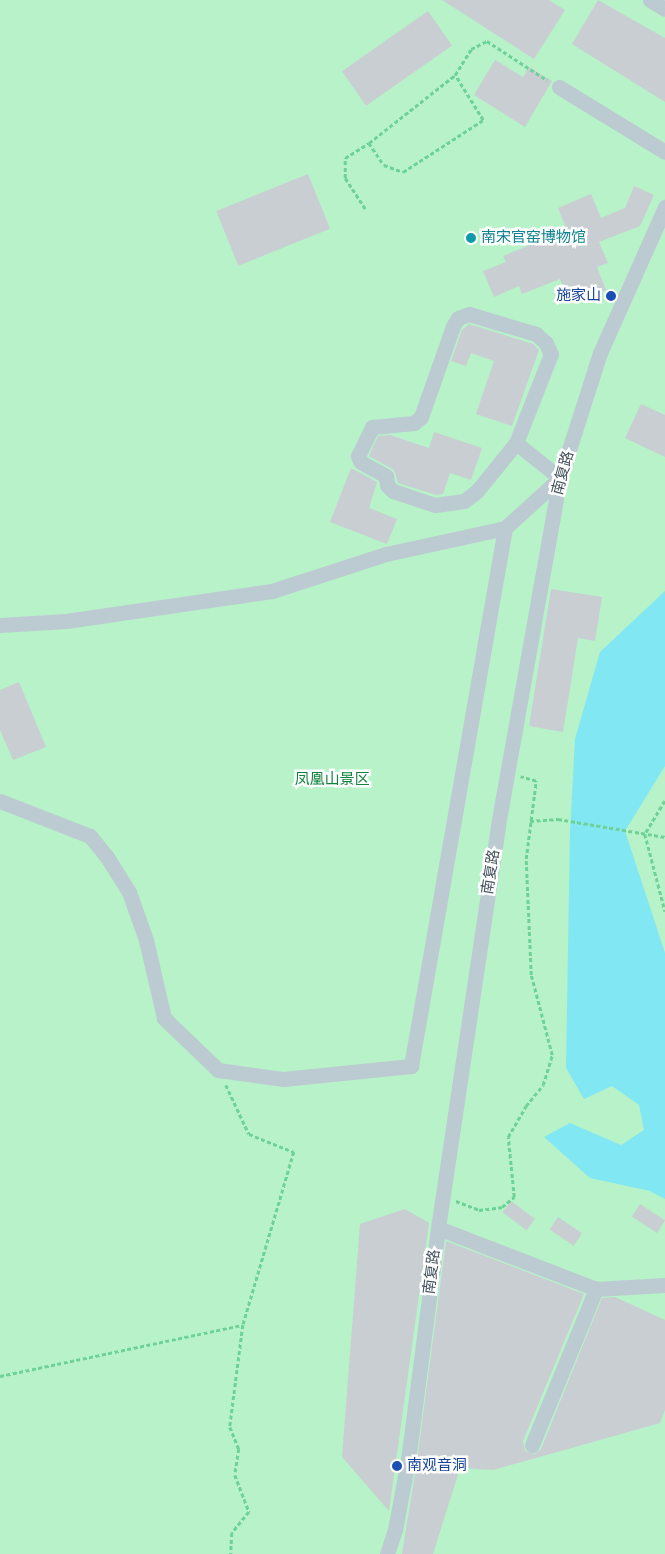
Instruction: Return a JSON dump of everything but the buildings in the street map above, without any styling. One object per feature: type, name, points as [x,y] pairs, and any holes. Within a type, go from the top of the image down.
[{"type":"street","points":[[650,0],[665,9]]},
{"type":"street","points":[[559,87],[665,152]]},
{"type":"street","name":"南复路","points":[[388,1554],[395,1530],[408,1460],[438,1228],[508,774],[560,478],[600,353],[665,207]]},
{"type":"street","points":[[469,314],[536,334],[546,343],[551,354],[516,443],[477,491],[464,501],[449,506],[435,505],[393,491],[387,485],[386,476],[361,462],[358,456],[372,427],[414,423],[421,418],[453,326],[458,318],[469,314]]},
{"type":"street","points":[[0,625],[66,621],[272,591],[386,554],[505,528],[560,478],[516,443]]},
{"type":"street","points":[[0,801],[90,836],[107,857],[129,892],[146,940],[164,1018],[218,1070],[283,1079],[411,1066],[505,528]]},
{"type":"street","points":[[438,1228],[596,1289],[665,1285]]},
{"type":"street","points":[[532,1445],[596,1289]]},
{"type":"path","points":[[365,209],[345,178],[345,158],[369,143],[455,75],[470,49],[487,41],[559,87]]},
{"type":"path","points":[[369,143],[384,165],[403,172],[483,120],[455,75]]},
{"type":"path","points":[[443,1197],[479,1210],[502,1207],[514,1197],[508,1137],[526,1106],[543,1085],[552,1055],[531,975],[526,859],[536,781],[508,774]]},
{"type":"path","points":[[665,801],[645,834],[665,911]]},
{"type":"path","points":[[530,821],[558,820],[665,837]]},
{"type":"path","points":[[218,1070],[249,1134],[294,1152],[243,1325],[230,1427],[240,1449],[235,1475],[249,1512],[232,1533],[231,1554]]},
{"type":"path","points":[[0,1376],[243,1325]]},
{"type":"green space","name":"凤凰山景区","points":[[0,0],[657,0],[665,5],[665,1554],[0,1554]]},
{"type":"water","points":[[665,591],[665,766],[625,831],[665,953],[665,1199],[650,1191],[590,1178],[544,1137],[570,1123],[621,1145],[644,1130],[639,1105],[612,1086],[584,1099],[566,1068],[570,832],[575,739],[600,652]]},
{"type":"place","name":"南宋官窑博物馆","points":[[471,238]]},
{"type":"place","name":"施家山","points":[[611,296]]},
{"type":"place","name":"南观音洞","points":[[397,1466]]}]
